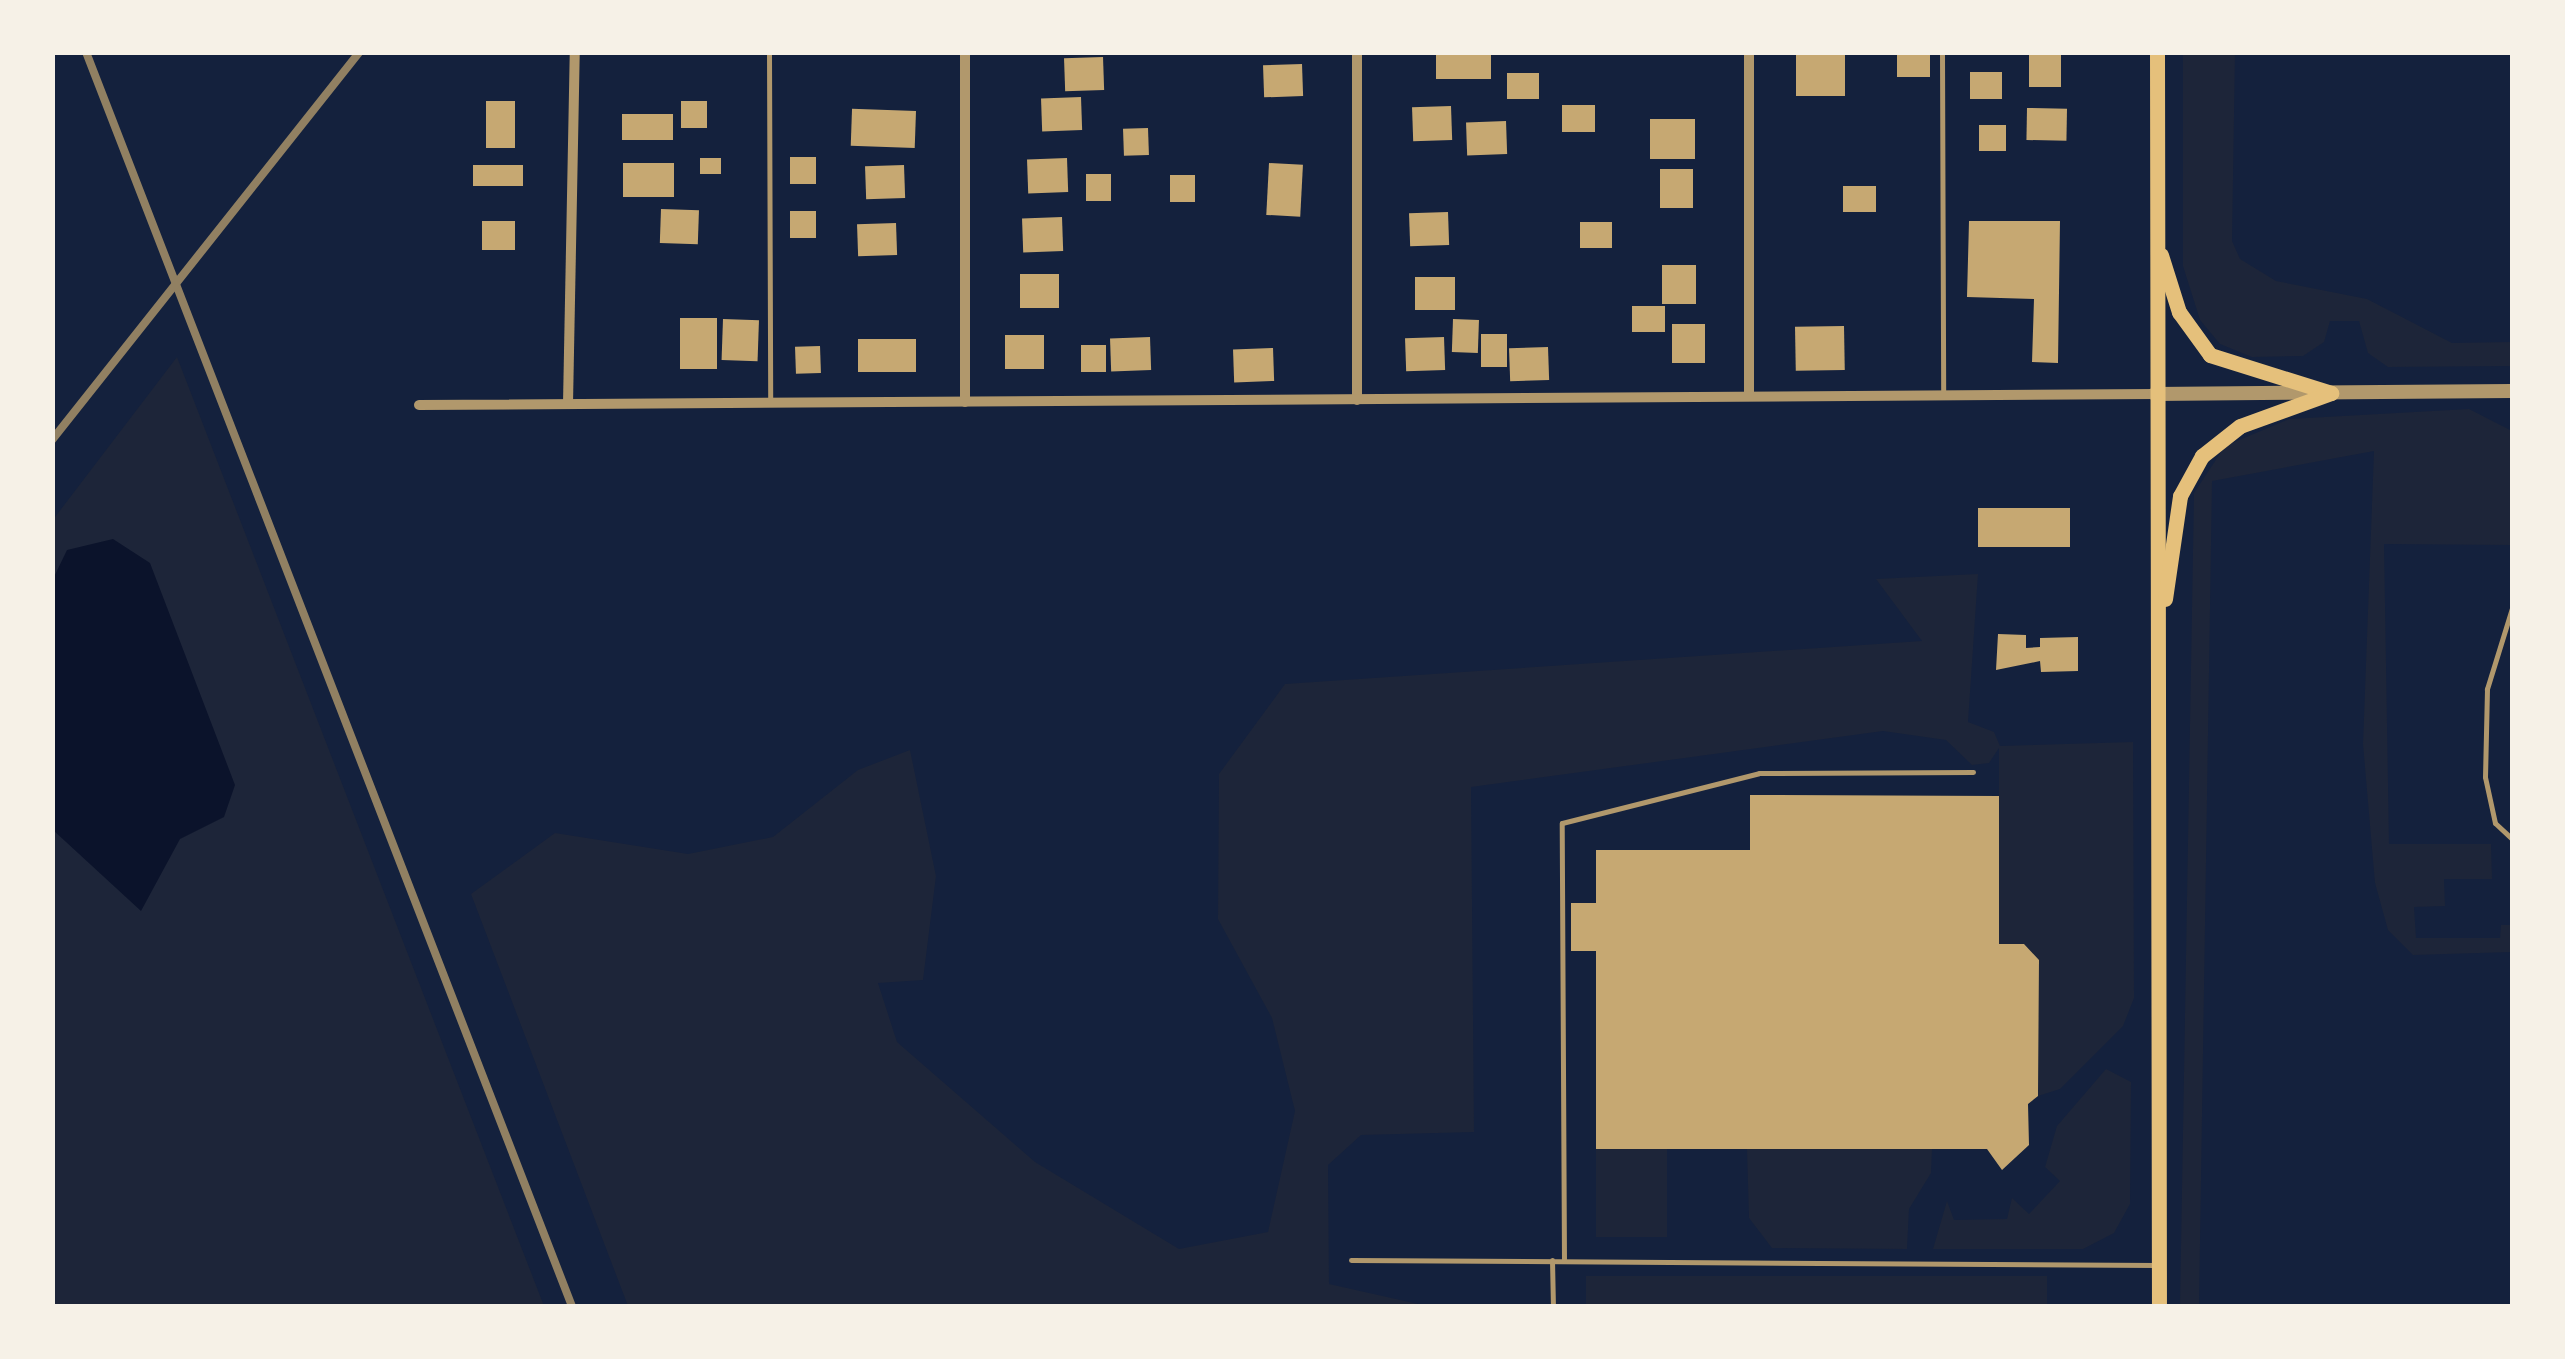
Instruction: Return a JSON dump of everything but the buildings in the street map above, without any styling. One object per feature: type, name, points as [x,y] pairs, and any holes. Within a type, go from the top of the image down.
[{"type":"main road","points":[[2156,52],[2159,1306]]},
{"type":"main road","points":[[2156,239],[2179,312],[2210,355],[2331,392]]},
{"type":"main road","points":[[2156,662],[2188,476],[2240,426],[2331,392]]},
{"type":"street","points":[[568,404],[575,52]]},
{"type":"street","points":[[965,52],[965,402]]},
{"type":"street","points":[[1356,52],[1357,400]]},
{"type":"street","points":[[1748,52],[1749,393]]},
{"type":"street","points":[[419,405],[1357,400],[1749,393],[2512,391]]},
{"type":"lane","points":[[768,52],[770,404]]},
{"type":"lane","points":[[1942,52],[1942,394]]},
{"type":"lane","points":[[2512,608],[2487,689],[2486,778],[2495,823],[2512,839]]},
{"type":"lane","points":[[1564,1261],[1562,823],[1759,773],[1973,772]]},
{"type":"lane","points":[[1351,1260],[2158,1265]]},
{"type":"lane","points":[[1552,1260],[1552,1306]]},
{"type":"shaded area","points":[[2183,53],[2235,53],[2232,241],[2240,259],[2276,281],[2367,299],[2452,343],[2512,342],[2512,366],[2388,367],[2368,353],[2359,321],[2330,321],[2324,342],[2303,356],[2252,357],[2220,344],[2200,320],[2183,266]]},
{"type":"shaded area","points":[[177,357],[544,1306],[53,1306],[52,521]]},
{"type":"shaded area","points":[[2469,409],[2512,431],[2512,545],[2384,544],[2389,844],[2491,844],[2492,879],[2444,879],[2445,906],[2414,907],[2416,938],[2500,938],[2501,925],[2512,925],[2512,952],[2413,955],[2388,930],[2375,883],[2363,744],[2374,451],[2212,481],[2199,1306],[2180,1306],[2194,493],[2225,446],[2289,419]]},
{"type":"shaded area","points":[[113,539],[150,563],[235,785],[224,817],[180,839],[141,911],[53,830],[53,579],[67,550]]},
{"type":"shaded area","points":[[1978,574],[1968,722],[1994,732],[2000,746],[2133,742],[2134,998],[2123,1026],[2060,1089],[2038,1096],[2039,960],[2024,944],[1999,944],[1999,748],[1989,763],[1972,765],[1946,740],[1883,731],[1471,787],[1474,1132],[1361,1135],[1328,1165],[1329,1284],[1427,1306],[628,1306],[471,894],[555,833],[688,854],[773,837],[858,770],[910,750],[936,876],[923,980],[878,983],[897,1042],[1035,1162],[1179,1249],[1268,1232],[1295,1111],[1272,1018],[1218,919],[1219,774],[1285,684],[1922,641],[1876,579]]},
{"type":"shaded area","points":[[2106,1069],[2131,1082],[2130,1204],[2114,1233],[2083,1249],[1933,1249],[1947,1201],[1954,1220],[2007,1219],[2012,1198],[2029,1214],[2060,1181],[2045,1167],[2057,1126]]},
{"type":"shaded area","points":[[1596,1149],[1667,1149],[1667,1237],[1596,1237]]},
{"type":"shaded area","points":[[1747,1149],[1932,1149],[1931,1173],[1909,1209],[1907,1249],[1772,1248],[1749,1218]]},
{"type":"shaded area","points":[[1586,1276],[2047,1276],[2047,1306],[1586,1306]]},
{"type":"railway","points":[[86,52],[572,1306]]},
{"type":"railway","points":[[52,440],[359,52]]}]
